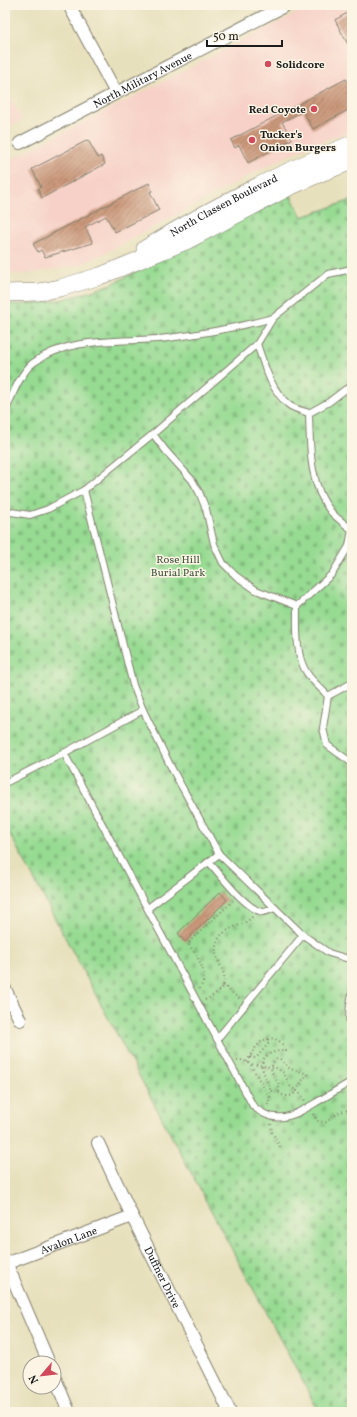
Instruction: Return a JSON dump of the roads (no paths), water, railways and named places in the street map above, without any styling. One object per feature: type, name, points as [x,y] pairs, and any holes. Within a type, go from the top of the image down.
[{"type":"main road","name":"North Classen Boulevard","points":[[100,276],[179,228],[217,207],[306,162],[352,144]]},
{"type":"main road","name":"North Classen Boulevard","points":[[5,293],[39,292],[60,288],[100,276],[186,241],[290,187],[352,160]]},
{"type":"street","points":[[69,5],[116,93]]},
{"type":"street","name":"North Military Avenue","points":[[20,143],[282,6]]},
{"type":"street","points":[[5,989],[20,1020]]},
{"type":"street","name":"Duffner Drive","points":[[98,1144],[227,1411]]},
{"type":"street","name":"Avalon Lane","points":[[5,1262],[132,1216]]},
{"type":"street","points":[[5,1262],[45,1355]]},
{"type":"street","points":[[62,1395],[69,1412]]},
{"type":"lane","points":[[5,511],[8,513],[30,515],[48,509],[84,490],[153,434],[257,344],[273,318],[328,274],[352,270]]},
{"type":"lane","points":[[5,413],[18,382],[32,364],[56,350],[89,343],[168,338],[227,329],[273,318]]},
{"type":"lane","points":[[257,344],[267,372],[278,392],[289,405],[310,413]]},
{"type":"lane","points":[[310,413],[329,402],[346,389],[352,387]]},
{"type":"lane","points":[[310,413],[310,453],[314,473],[322,497],[332,513],[352,529],[351,548],[332,574],[297,606],[297,632],[301,661],[306,673],[328,696]]},
{"type":"lane","points":[[153,434],[192,480],[199,492],[206,509],[214,544],[223,563],[236,576],[256,590],[297,606]]},
{"type":"lane","points":[[84,490],[133,685],[143,710],[172,769],[219,854],[302,935],[329,953],[352,960]]},
{"type":"lane","points":[[328,696],[352,683]]},
{"type":"lane","points":[[328,696],[323,728],[327,745],[352,764]]},
{"type":"lane","points":[[5,783],[64,754],[143,710]]},
{"type":"lane","points":[[64,754],[253,1106],[264,1114],[272,1117],[285,1117],[293,1115],[352,1081]]},
{"type":"lane","points":[[148,908],[219,854]]},
{"type":"lane","points":[[209,862],[239,896],[257,910],[264,912],[275,908]]},
{"type":"lane","points":[[217,1039],[302,935]]},
{"type":"lane","points":[[352,993],[350,1004],[350,1026],[352,1030]]},
{"type":"place","name":"Solidcore","points":[[268,64]]},
{"type":"place","name":"Red Coyote","points":[[314,109]]},
{"type":"place","name":"Tucker's Onion Burgers","points":[[252,140]]},
{"type":"park label","name":"Rose Hill Burial Park","points":[[178,565]]}]
